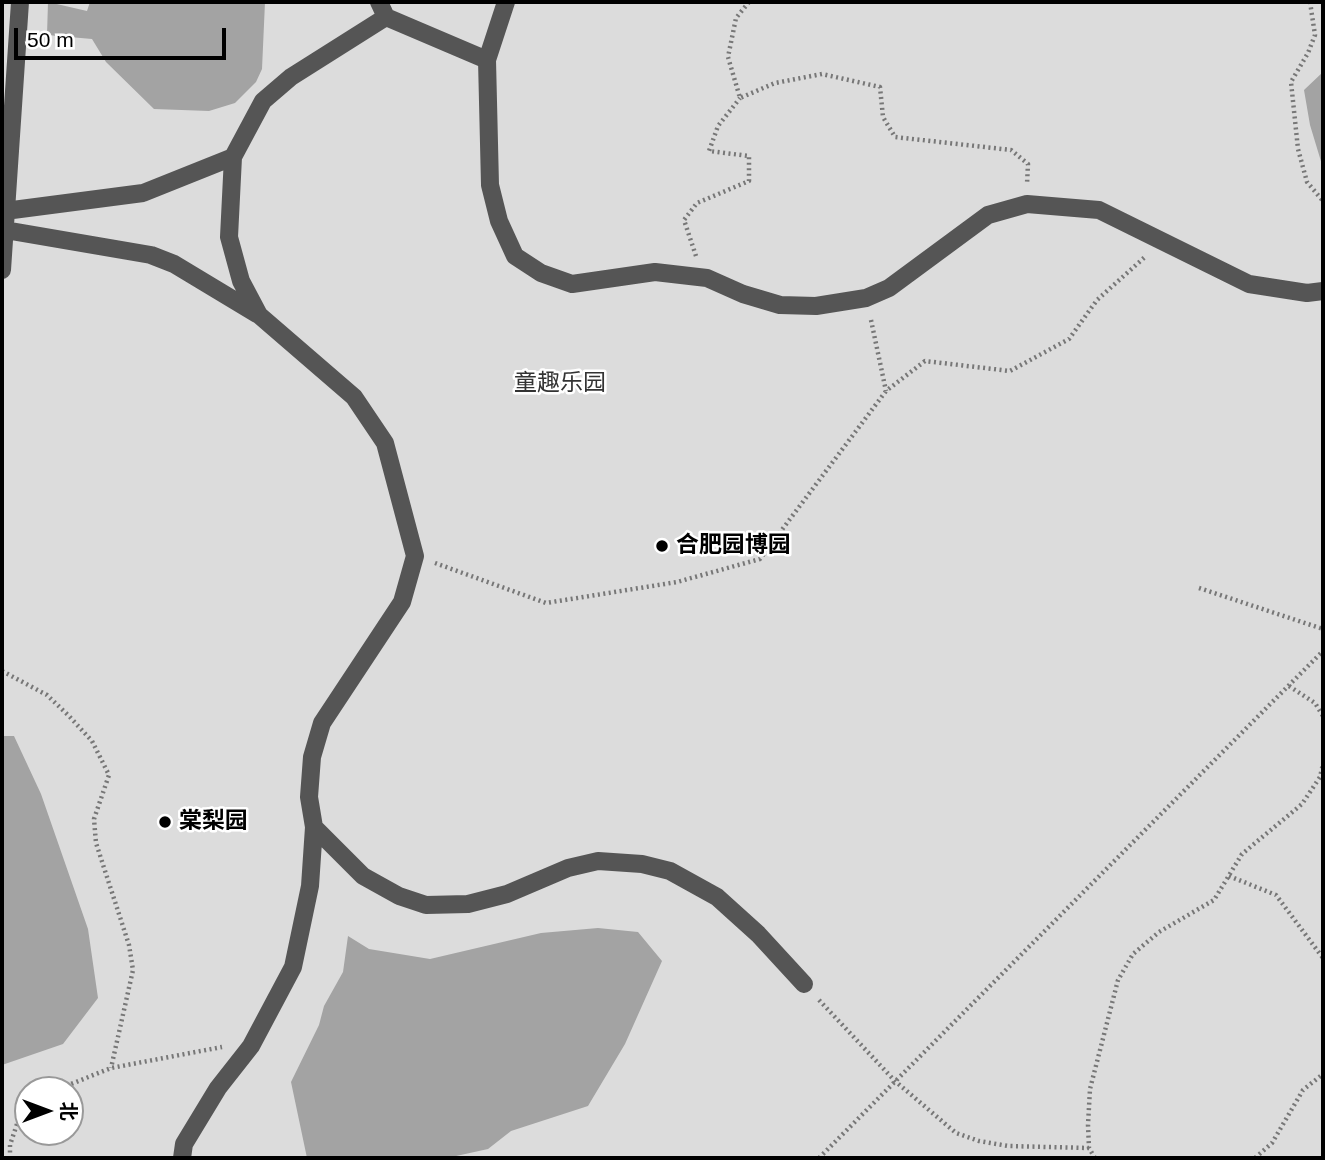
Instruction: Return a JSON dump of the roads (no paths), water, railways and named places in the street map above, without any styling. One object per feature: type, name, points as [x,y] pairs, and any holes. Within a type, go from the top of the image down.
[{"type":"lane","points":[[2,270],[20,2]]},
{"type":"lane","points":[[506,2],[487,60],[490,185],[499,221],[515,256],[541,273],[572,284],[655,272],[702,278],[780,305],[816,306],[866,298],[889,288],[988,215],[1027,204],[1099,210],[1249,284],[1307,293],[1323,291]]},
{"type":"lane","points":[[259,315],[242,281],[229,237],[233,157],[264,101],[291,77],[383,10],[487,60]]},
{"type":"lane","points":[[5,211],[143,193],[233,157]]},
{"type":"lane","points":[[5,230],[151,255],[174,264],[259,315],[354,397],[385,443],[415,556],[402,602],[322,723],[312,757],[309,797],[314,827],[310,886],[293,967],[251,1046],[218,1088],[184,1144],[182,1158]]},
{"type":"lane","points":[[314,827],[363,876],[399,896],[426,905],[468,904],[507,894],[568,868],[598,862],[642,864],[670,871],[717,897],[758,934],[804,984]]},
{"type":"place","name":"合肥园博园","points":[[662,546]]},
{"type":"place","name":"棠梨园","points":[[165,822]]},
{"type":"park label","name":"童趣乐园","points":[[560,384]]}]
